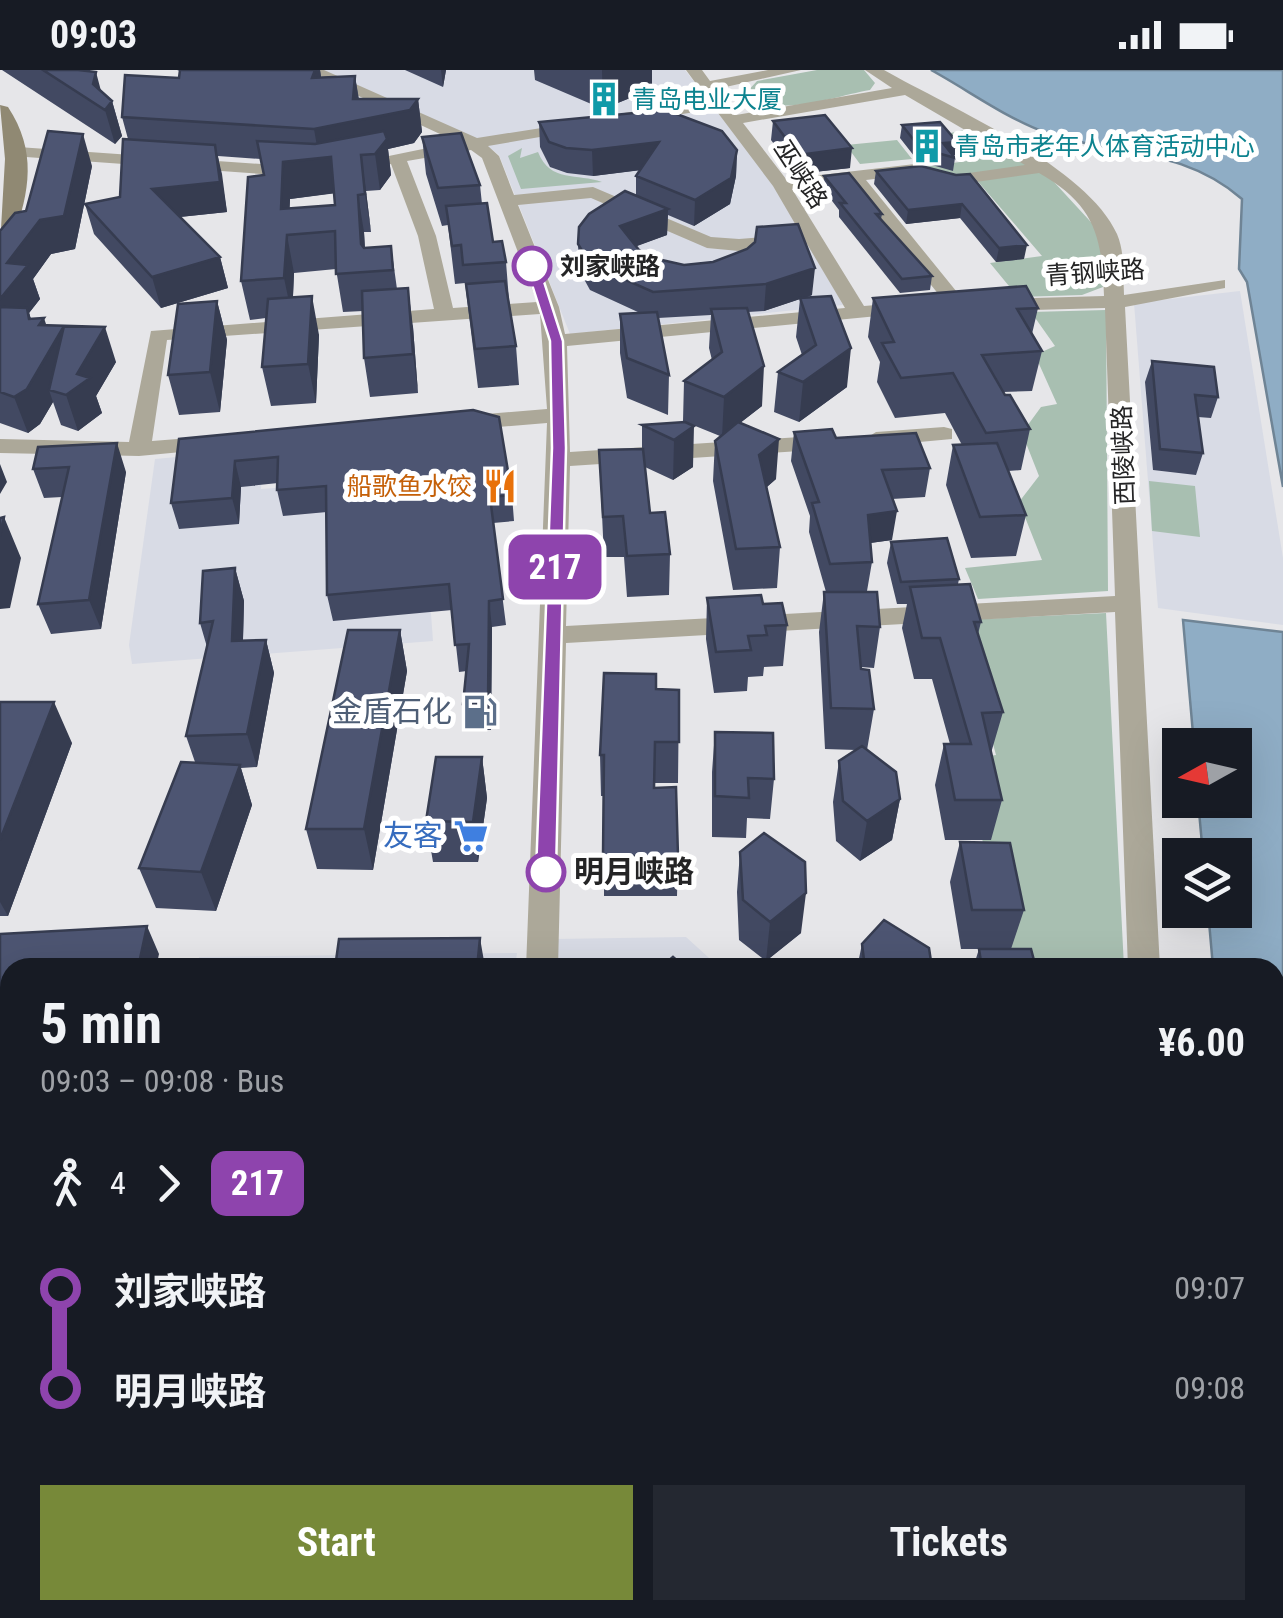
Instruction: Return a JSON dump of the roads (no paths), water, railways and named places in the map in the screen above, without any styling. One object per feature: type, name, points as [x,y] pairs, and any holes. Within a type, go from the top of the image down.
[{"type":"main road","points":[[0,112],[21,172],[0,238]]},
{"type":"street","points":[[311,70],[470,142],[490,156],[507,201],[509,230],[549,307],[556,341],[558,460],[542,958]]},
{"type":"street","name":"巫峡路","points":[[694,70],[781,185],[857,312]]},
{"type":"street","points":[[709,86],[793,70]]},
{"type":"street","name":"西陵峡路","points":[[873,70],[1044,167],[1083,194],[1106,224],[1118,302],[1144,958]]},
{"type":"street","points":[[734,120],[912,89]]},
{"type":"street","points":[[11,145],[320,172],[470,142],[721,103]]},
{"type":"street","points":[[397,156],[436,236],[445,315]]},
{"type":"street","points":[[781,185],[915,169],[954,180],[1044,167]]},
{"type":"street","points":[[853,176],[958,306]]},
{"type":"street","points":[[507,201],[593,192],[707,242],[739,245],[814,238]]},
{"type":"street","name":"青钢峡路","points":[[556,341],[857,312],[1118,302],[1218,284]]},
{"type":"street","points":[[139,449],[158,335],[549,307]]},
{"type":"street","points":[[444,424],[558,415]]},
{"type":"street","points":[[558,460],[944,434]]},
{"type":"street","points":[[0,446],[139,449],[234,442]]},
{"type":"street","points":[[553,635],[1128,602]]},
{"type":"water","points":[[931,70],[1283,70],[1283,487],[1247,282],[1239,269],[1242,199],[1219,182],[1173,162],[1073,141],[1032,127]]},
{"type":"water","points":[[1183,620],[1283,632],[1283,958],[1212,958],[1210,928],[1252,928],[1252,838],[1201,838],[1200,818],[1252,818],[1252,728],[1193,728]]},
{"type":"place","name":"青岛电业大厦","points":[[604,99]]},
{"type":"place","name":"青岛市老年人体育活动中心","points":[[927,146]]},
{"type":"place","name":"刘家峡路","points":[[532,266]]},
{"type":"place","name":"船歌鱼水饺","points":[[500,486]]},
{"type":"place","name":"金盾石化","points":[[480,712]]},
{"type":"place","name":"友客","points":[[471,836]]},
{"type":"place","name":"明月峡路","points":[[546,872]]}]
